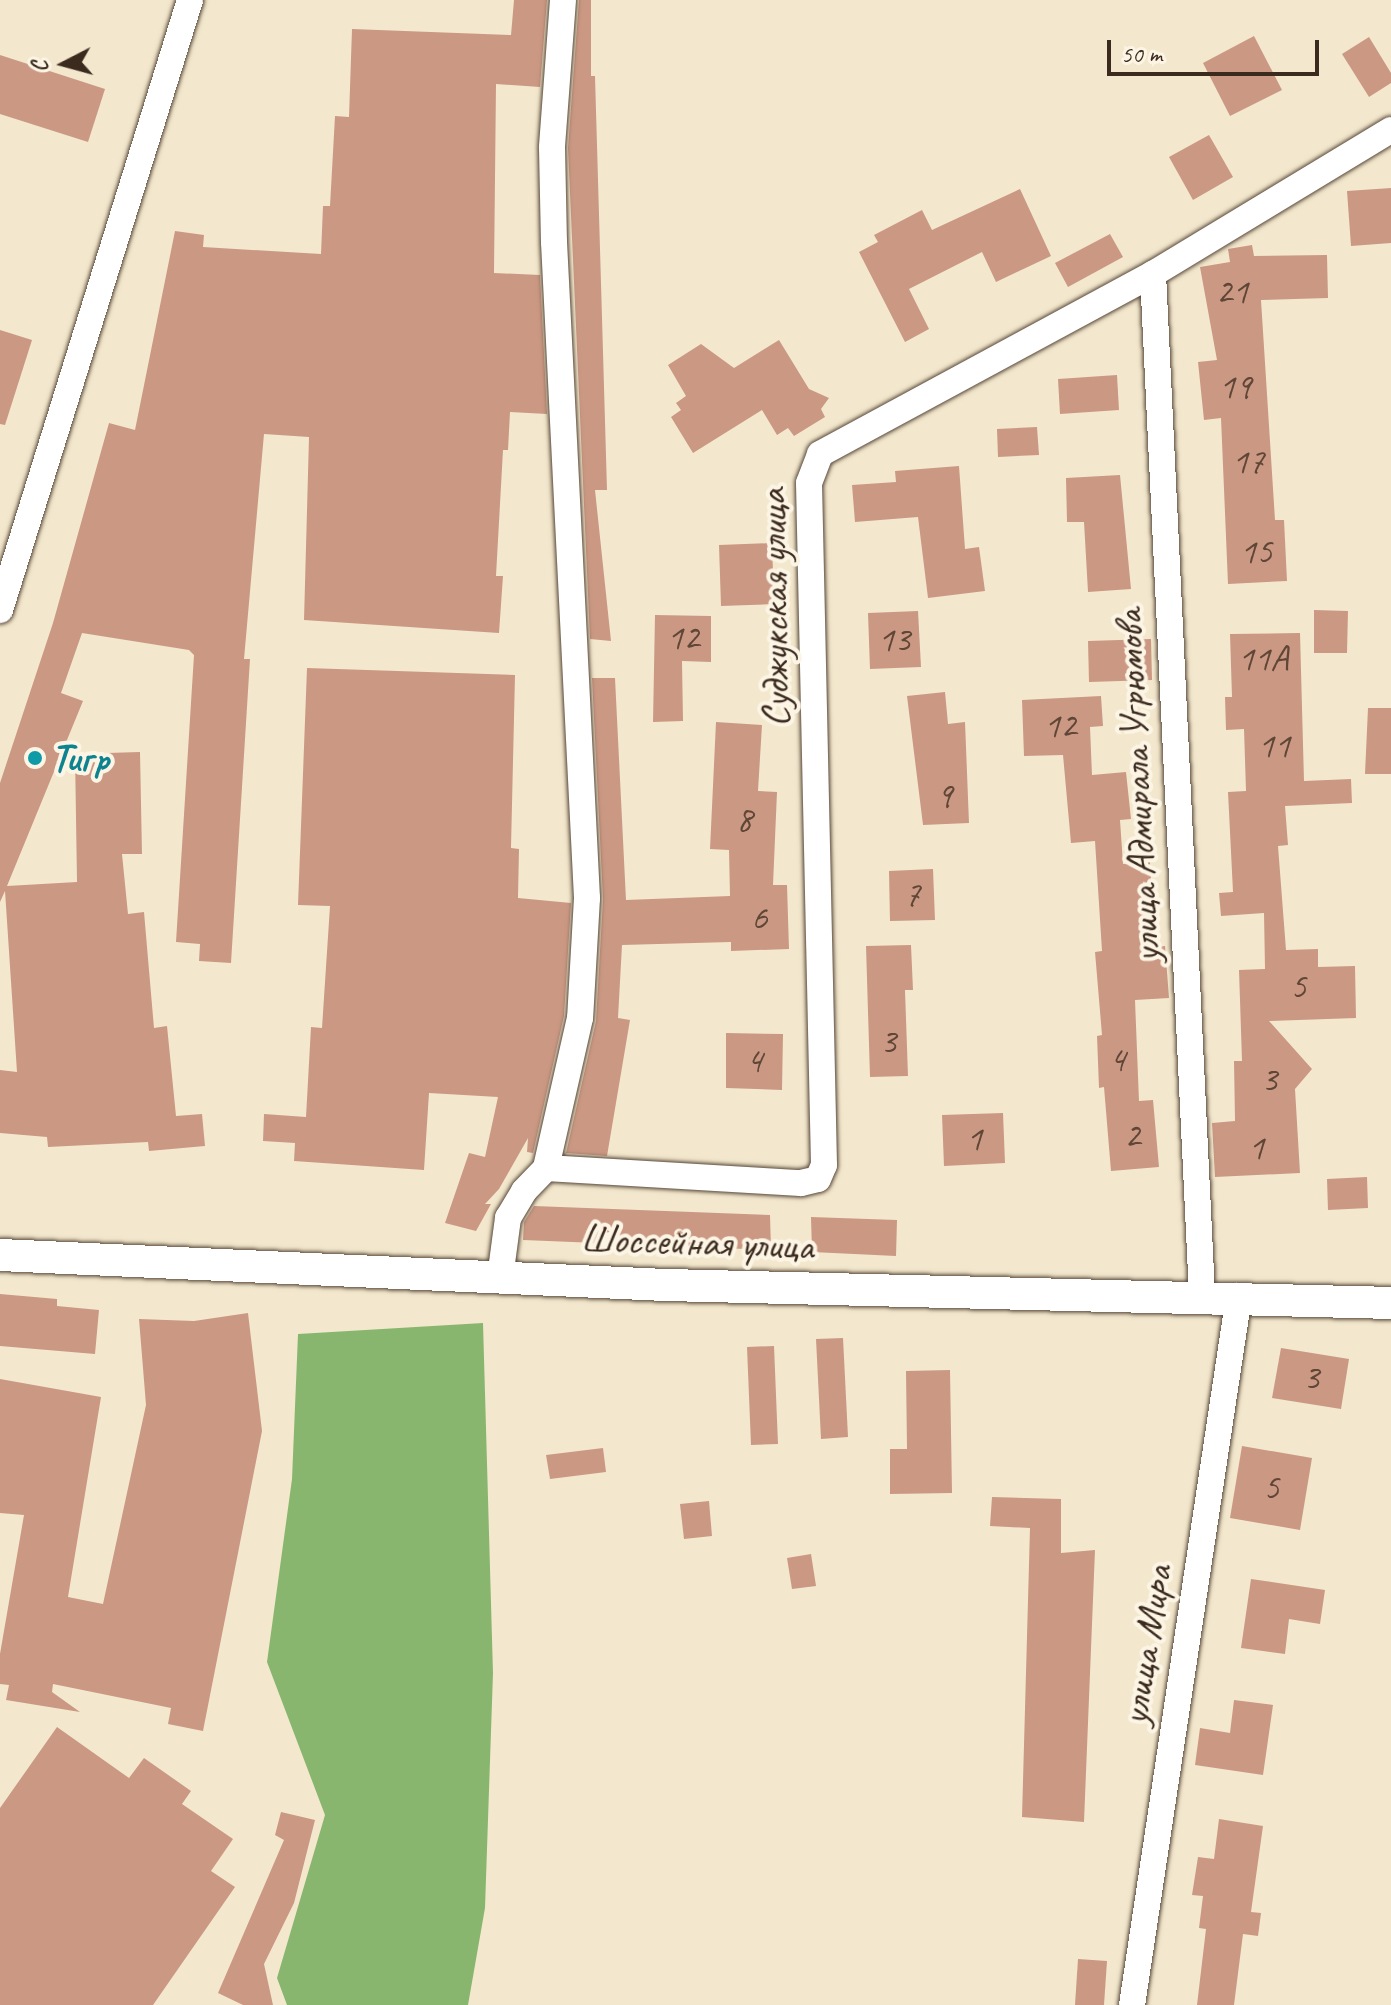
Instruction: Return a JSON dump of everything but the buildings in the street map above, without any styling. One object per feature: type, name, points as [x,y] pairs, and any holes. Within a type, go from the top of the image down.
[{"type":"street","points":[[0,610],[190,0]]},
{"type":"street","points":[[500,1278],[508,1218],[524,1191],[546,1168],[580,1018],[587,898],[554,242],[552,148],[563,0]]},
{"type":"street","name":"Суджукская улица","points":[[546,1168],[801,1183],[818,1179],[824,1165],[812,468],[832,445],[1153,274],[1391,130]]},
{"type":"street","name":"улица Адмирала Угрюмова","points":[[1153,274],[1202,1295]]},
{"type":"street","name":"Шоссейная улица","points":[[0,1255],[500,1278],[1239,1296],[1391,1303]]},
{"type":"street","name":"улица Мира","points":[[1132,2005],[1239,1296]]},
{"type":"green space","points":[[483,1323],[493,1673],[485,1908],[468,2005],[287,2005],[277,1978],[325,1815],[267,1662],[292,1479],[298,1334]]},
{"type":"place","name":"Тигр","points":[[35,758]]}]
